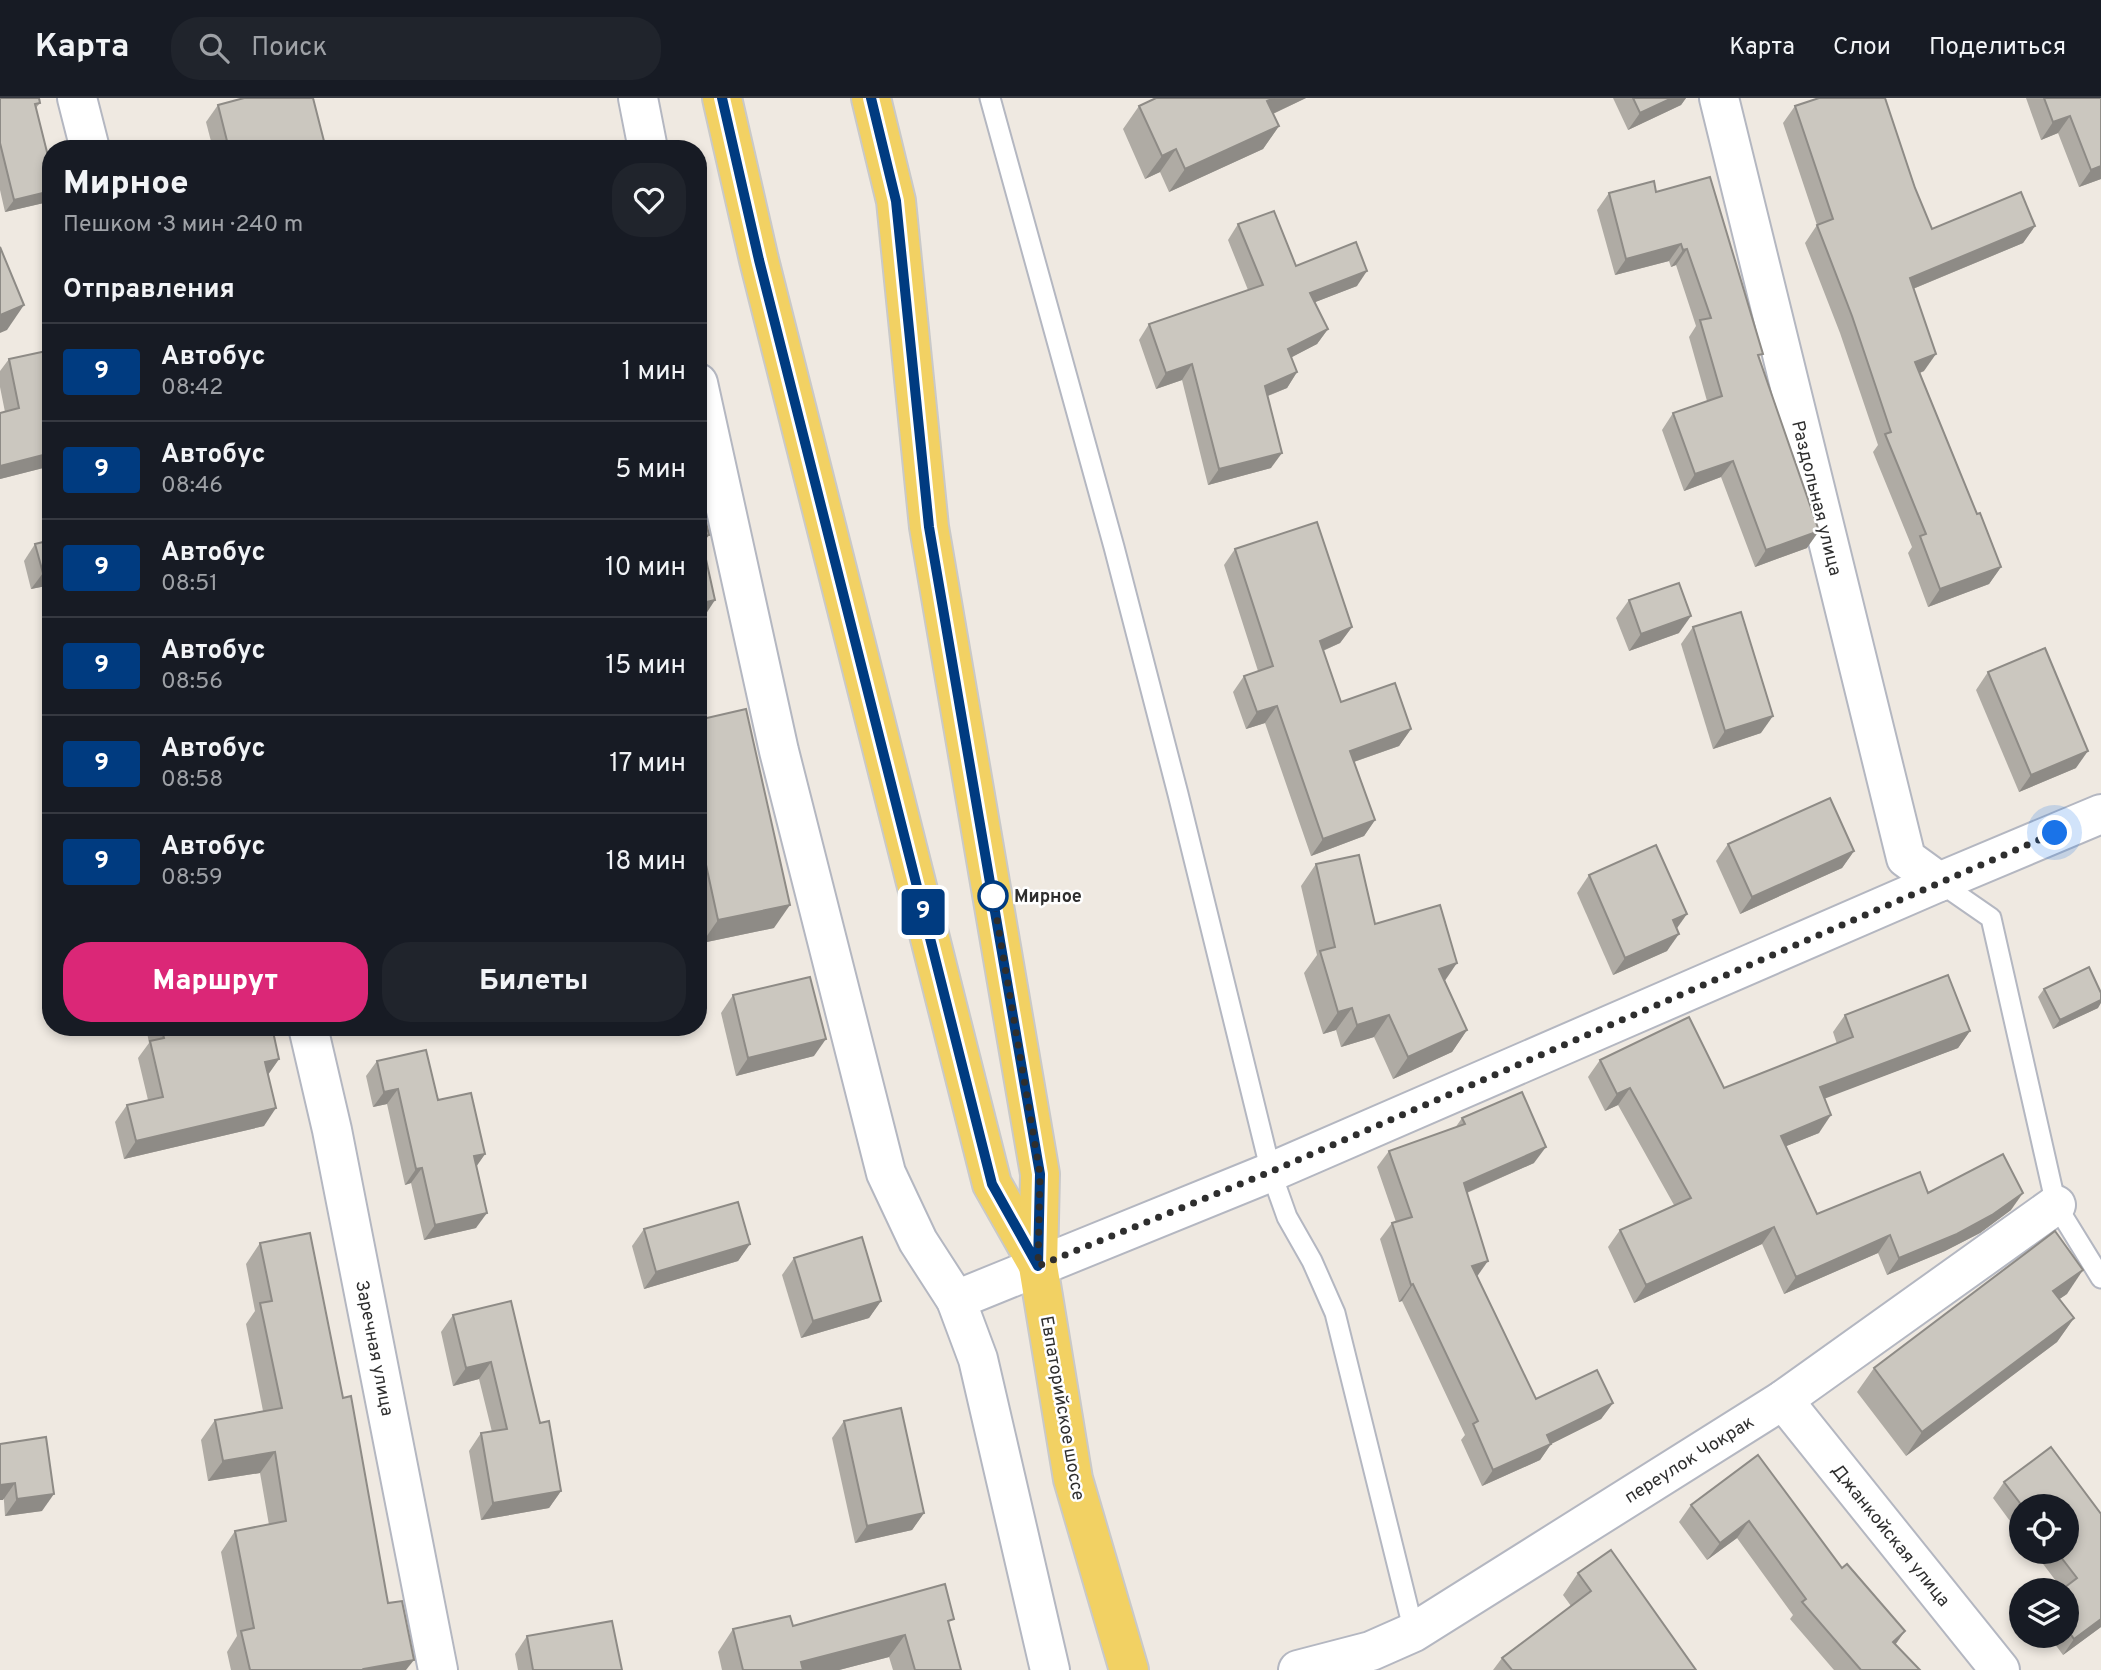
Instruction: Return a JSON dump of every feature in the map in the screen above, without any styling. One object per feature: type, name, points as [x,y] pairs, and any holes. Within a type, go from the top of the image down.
[{"type":"main road","name":"Евпаторийское шоссе","points":[[722,98],[759,260],[992,1184],[1038,1266]]},
{"type":"main road","name":"Евпаторийское шоссе","points":[[871,98],[896,201],[929,527],[1040,1174],[1038,1266],[1073,1479],[1129,1670]]},
{"type":"main road","points":[[877,98],[896,201]]},
{"type":"street","points":[[77,98],[88,140]]},
{"type":"street","points":[[638,98],[646,140]]},
{"type":"street","name":"Раздольная улица","points":[[1719,98],[1906,858],[1939,882]]},
{"type":"street","points":[[707,424],[779,751],[886,1173],[918,1241],[956,1300],[978,1359],[1049,1670]]},
{"type":"street","points":[[956,1300],[1270,1172],[2101,814]]},
{"type":"street","name":"Заречная улица","points":[[310,1036],[332,1130],[438,1670]]},
{"type":"street","name":"переулок Чокрак","points":[[1298,1670],[1371,1651],[1414,1632],[1783,1400],[2056,1205]]},
{"type":"street","name":"Джанкойская улица","points":[[1783,1400],[2000,1670]]},
{"type":"lane","points":[[990,98],[1114,547],[1178,794],[1270,1172],[1287,1217],[1312,1261],[1335,1313],[1414,1632]]},
{"type":"lane","points":[[1939,882],[1991,918],[2056,1205],[2101,1278]]},
{"type":"building","points":[[0,98],[39,98],[40,103],[35,104],[44,140],[42,193],[14,200],[0,143]]},
{"type":"building","points":[[244,98],[313,98],[324,140],[227,140],[218,105]]},
{"type":"building","points":[[1156,98],[1274,98],[1267,101],[1279,126],[1185,169],[1176,149],[1162,156],[1139,106]]},
{"type":"building","points":[[1633,98],[1672,98],[1640,113]]},
{"type":"building","points":[[1819,98],[1885,98],[1915,188],[1932,229],[2021,192],[2035,226],[1910,278],[1936,354],[1915,362],[2001,567],[1940,589],[1920,536],[1926,534],[1885,434],[1891,432],[1852,316],[1817,225],[1833,219],[1795,106]]},
{"type":"building","points":[[2044,98],[2101,98],[2101,166],[2091,170],[2070,116],[2053,122]]},
{"type":"building","points":[[1710,177],[1763,354],[1758,355],[1819,531],[1766,550],[1733,461],[1695,474],[1673,413],[1722,396],[1700,320],[1711,318],[1687,249],[1683,250],[1681,244],[1626,259],[1609,193],[1654,181],[1656,192]]},
{"type":"building","points":[[1274,211],[1296,266],[1356,242],[1367,271],[1310,293],[1328,329],[1288,349],[1297,372],[1265,386],[1282,453],[1219,469],[1192,364],[1166,373],[1149,324],[1263,285],[1238,224]]},
{"type":"building","points":[[0,247],[24,305],[0,315]]},
{"type":"building","points":[[42,352],[42,455],[0,466],[0,413],[19,408],[9,359]]},
{"type":"building","points":[[1317,522],[1352,627],[1320,641],[1341,702],[1395,683],[1411,729],[1350,751],[1375,820],[1323,839],[1277,706],[1257,712],[1244,676],[1273,666],[1235,549]]},
{"type":"building","points":[[42,542],[42,569],[35,544]]},
{"type":"building","points":[[707,564],[715,600],[707,602]]},
{"type":"building","points":[[1679,583],[1691,616],[1641,634],[1629,600]]},
{"type":"building","points":[[1741,612],[1773,716],[1725,731],[1693,627]]},
{"type":"building","points":[[2045,648],[2088,751],[2031,775],[1988,672]]},
{"type":"building","points":[[746,709],[790,905],[718,920],[707,869],[707,718]]},
{"type":"building","points":[[1830,798],[1854,851],[1752,897],[1728,844]]},
{"type":"building","points":[[1656,845],[1687,914],[1673,920],[1679,934],[1625,958],[1589,875]]},
{"type":"building","points":[[1359,855],[1375,924],[1440,905],[1457,963],[1439,969],[1467,1030],[1408,1057],[1389,1015],[1357,1025],[1352,1008],[1338,1012],[1320,951],[1335,947],[1316,864]]},
{"type":"building","points":[[2089,967],[2101,993],[2101,1000],[2060,1020],[2044,989]]},
{"type":"building","points":[[1948,975],[1970,1031],[1820,1087],[1831,1115],[1781,1136],[1817,1214],[1920,1172],[1928,1193],[2003,1154],[2023,1193],[1992,1215],[1957,1234],[1899,1258],[1890,1235],[1796,1277],[1774,1227],[1646,1285],[1620,1230],[1691,1198],[1630,1088],[1617,1094],[1600,1060],[1689,1017],[1724,1088],[1853,1037],[1845,1015]]},
{"type":"building","points":[[810,977],[826,1039],[748,1058],[733,995]]},
{"type":"building","points":[[274,1036],[279,1059],[265,1062],[276,1108],[136,1141],[127,1105],[163,1097],[150,1041],[164,1038]]},
{"type":"building","points":[[426,1050],[438,1100],[471,1093],[485,1154],[474,1156],[487,1213],[435,1225],[422,1168],[416,1169],[398,1089],[384,1092],[377,1061]]},
{"type":"building","points":[[1522,1092],[1546,1147],[1464,1183],[1488,1261],[1472,1266],[1536,1399],[1597,1370],[1613,1403],[1547,1435],[1551,1444],[1493,1470],[1473,1424],[1478,1421],[1413,1284],[1411,1285],[1392,1223],[1412,1217],[1389,1151],[1465,1124],[1462,1118]]},
{"type":"building","points":[[738,1202],[750,1244],[656,1272],[644,1229]]},
{"type":"building","points":[[2055,1231],[2083,1270],[2053,1291],[2074,1318],[1922,1432],[1874,1368]]},
{"type":"building","points":[[310,1233],[343,1398],[351,1396],[388,1603],[402,1601],[414,1660],[365,1670],[250,1670],[241,1631],[254,1628],[235,1531],[286,1521],[275,1452],[223,1461],[215,1420],[282,1408],[260,1303],[272,1301],[260,1243]]},
{"type":"building","points":[[862,1237],[881,1301],[813,1321],[794,1258]]},
{"type":"building","points":[[511,1301],[540,1423],[549,1421],[561,1491],[493,1503],[481,1433],[507,1429],[491,1362],[466,1368],[453,1315]]},
{"type":"building","points":[[901,1408],[924,1513],[867,1526],[844,1421]]},
{"type":"building","points":[[46,1437],[54,1494],[17,1499],[15,1483],[0,1485],[0,1444]]},
{"type":"building","points":[[2051,1447],[2101,1514],[2101,1619],[2079,1635],[2079,1578],[2066,1564],[2079,1564],[2079,1494],[2013,1494],[2004,1482]]},
{"type":"building","points":[[1758,1455],[1842,1568],[1847,1564],[1905,1631],[1893,1642],[1920,1670],[1861,1670],[1802,1602],[1806,1599],[1749,1521],[1720,1543],[1691,1505]]},
{"type":"building","points":[[1611,1550],[1696,1670],[1512,1670],[1502,1658],[1591,1591],[1578,1573]]},
{"type":"building","points":[[945,1584],[954,1619],[948,1621],[961,1670],[915,1670],[905,1635],[801,1662],[803,1670],[743,1670],[733,1629],[790,1616],[793,1626]]},
{"type":"building","points":[[612,1621],[622,1670],[533,1670],[527,1636]]},
{"type":"bus line","name":"9","points":[[722,98],[759,260],[992,1184],[1038,1266],[1040,1174],[929,527],[896,201],[871,98]]},
{"type":"place","name":"Мирное","points":[[993,896]]},
{"type":"route","points":[[993,896],[1040,1174],[1038,1266],[1270,1172],[2055,833]]}]
